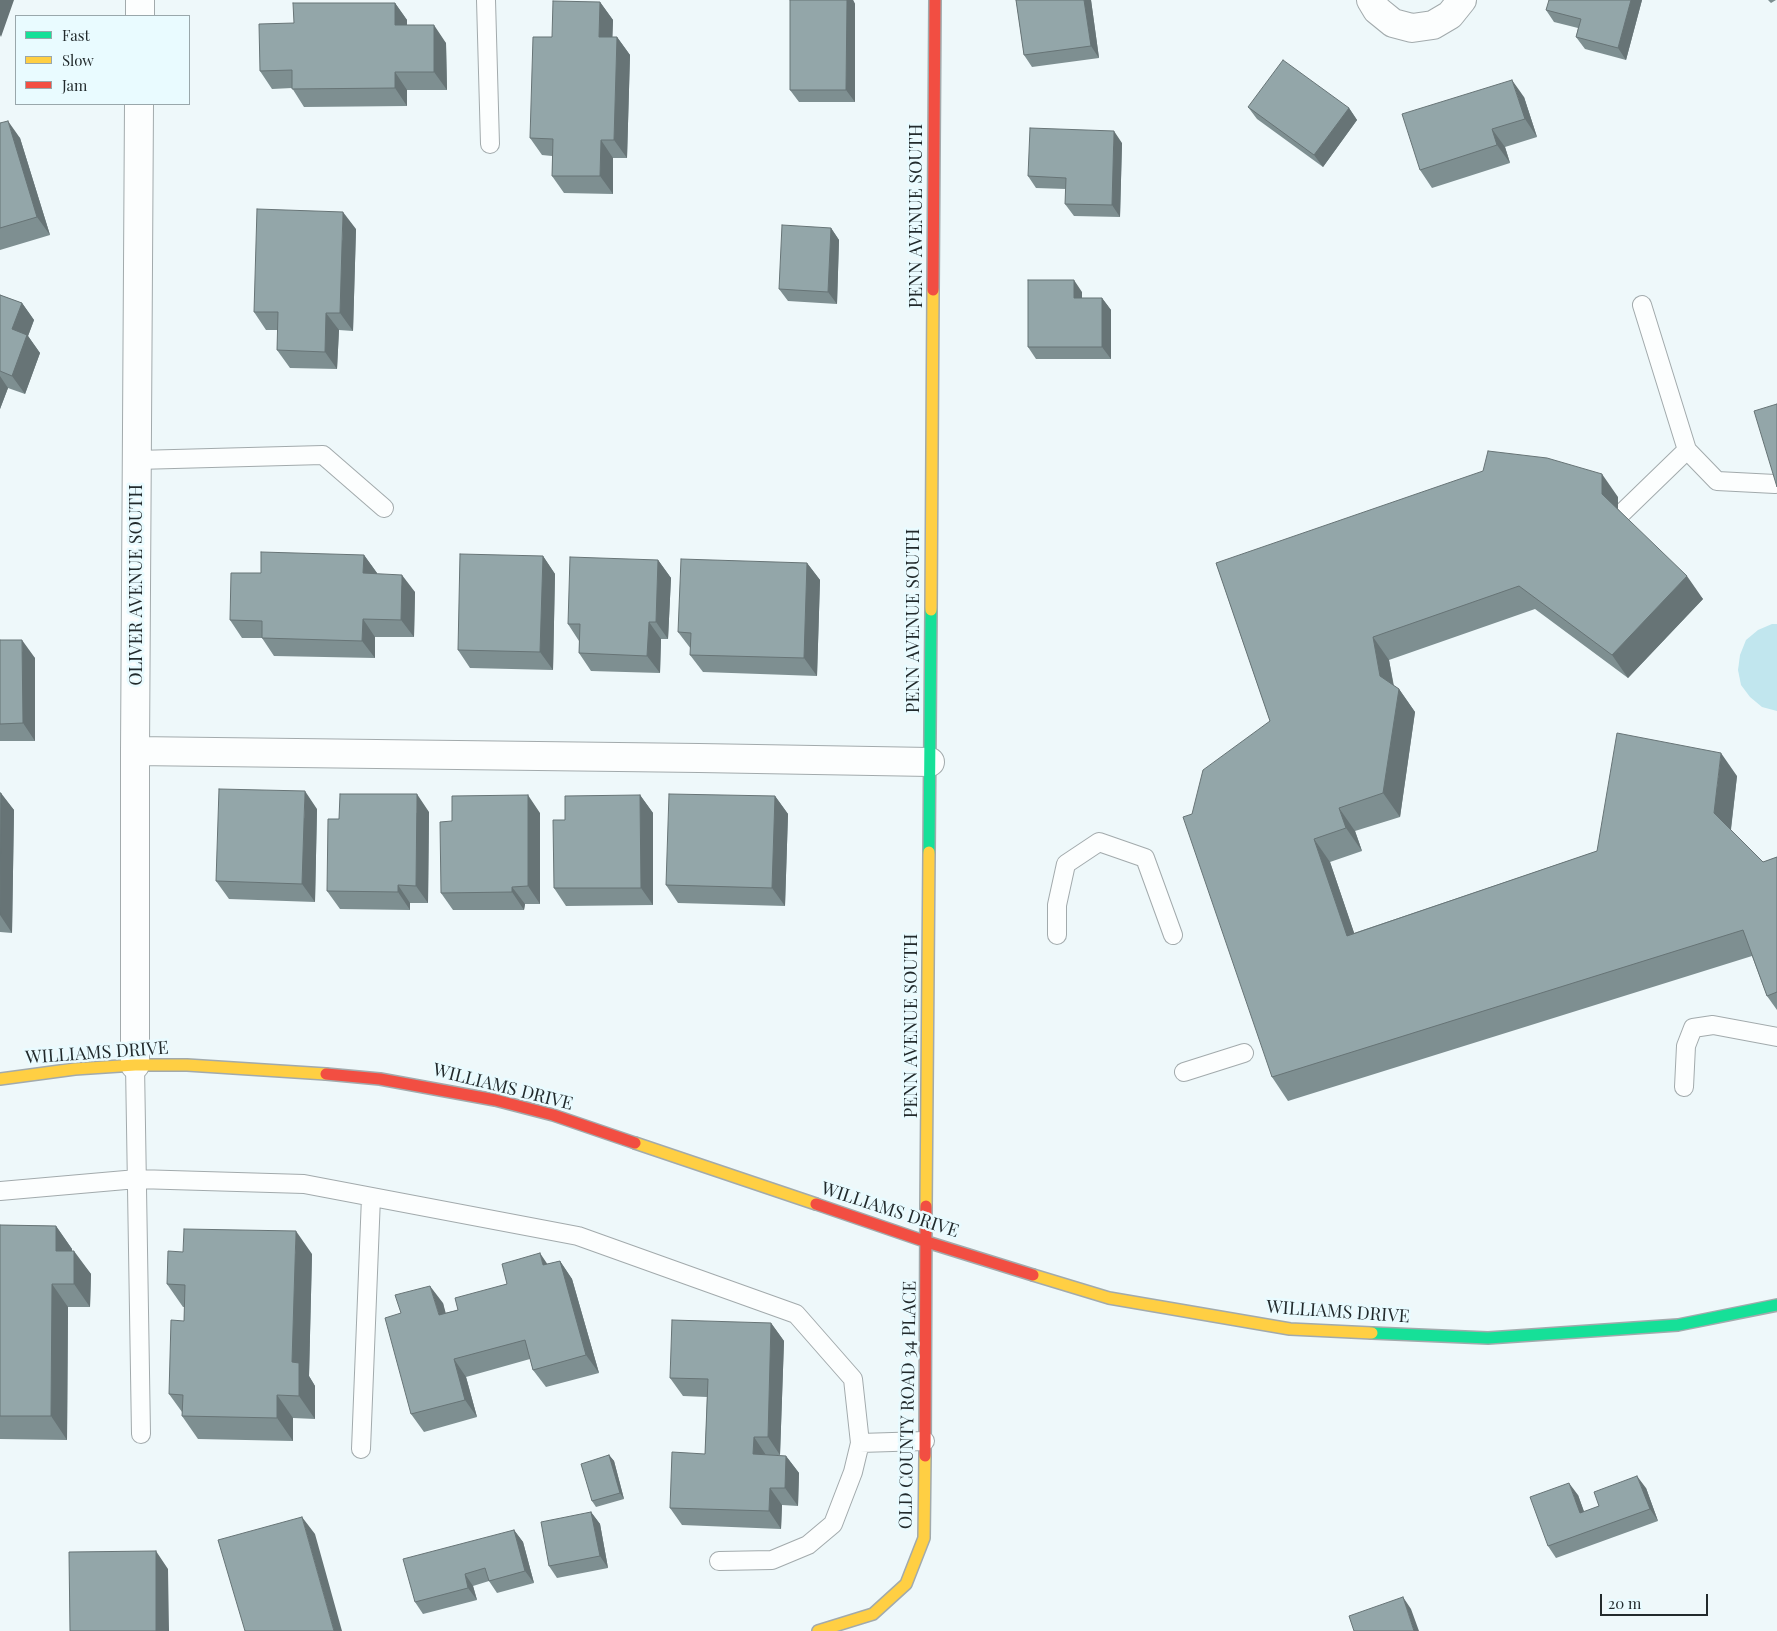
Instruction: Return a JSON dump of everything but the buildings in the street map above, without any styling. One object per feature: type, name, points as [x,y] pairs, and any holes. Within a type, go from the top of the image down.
[{"type":"main road","name":"PENN AVENUE SOUTH","points":[[927,1242],[934,0]]},
{"type":"main road","name":"WILLIAMS DRIVE","points":[[0,1079],[75,1069],[135,1065],[187,1065],[257,1068],[353,1076],[418,1085],[495,1100],[553,1115],[927,1242],[1109,1298],[1290,1329],[1488,1338],[1678,1325],[1777,1305]]},
{"type":"main road","name":"OLD COUNTY ROAD 34 PLACE","points":[[818,1631],[873,1614],[906,1584],[924,1538],[927,1242]]},
{"type":"street","points":[[140,0],[140,15]]},
{"type":"street","points":[[1372,0],[1377,10],[1393,23],[1412,28],[1432,25],[1450,15],[1462,0]]},
{"type":"street","name":"OLIVER AVENUE SOUTH","points":[[135,1065],[139,105]]},
{"type":"street","points":[[135,751],[930,762]]},
{"type":"lane","points":[[486,0],[490,144]]},
{"type":"lane","points":[[1642,305],[1687,450],[1717,481],[1775,484]]},
{"type":"lane","points":[[1623,512],[1687,450]]},
{"type":"lane","points":[[137,460],[323,455],[384,508]]},
{"type":"lane","points":[[1057,935],[1057,905],[1066,864],[1099,842],[1145,858],[1173,936]]},
{"type":"lane","points":[[1684,1087],[1686,1046],[1693,1028],[1713,1025],[1777,1037]]},
{"type":"lane","points":[[1184,1072],[1244,1053]]},
{"type":"lane","points":[[135,1065],[141,1434]]},
{"type":"lane","points":[[0,1191],[137,1179],[304,1184],[578,1236],[796,1314],[853,1379],[860,1443],[845,1494],[833,1524],[808,1545],[772,1560],[719,1561]]},
{"type":"lane","points":[[361,1450],[371,1197]]},
{"type":"lane","points":[[860,1443],[925,1441]]},
{"type":"shaded area","points":[[1772,624],[1777,624],[1777,711],[1762,707],[1750,697],[1741,685],[1738,670],[1740,655],[1746,640],[1758,630]]},
{"type":"traffic: fast","points":[[929,852],[931,610]]},
{"type":"traffic: fast","points":[[1372,1333],[1488,1338],[1678,1325],[1777,1305]]},
{"type":"traffic: slow","points":[[931,610],[933,290]]},
{"type":"traffic: slow","points":[[926,1206],[929,852]]},
{"type":"traffic: slow","points":[[0,1079],[75,1069],[135,1065],[187,1065],[326,1074]]},
{"type":"traffic: slow","points":[[635,1143],[816,1204]]},
{"type":"traffic: slow","points":[[1033,1275],[1109,1298],[1290,1329],[1372,1333]]},
{"type":"traffic: slow","points":[[818,1631],[873,1614],[906,1584],[924,1538],[925,1456]]},
{"type":"traffic: jam","points":[[933,290],[935,0]]},
{"type":"traffic: jam","points":[[326,1074],[380,1079],[495,1100],[553,1115],[635,1143]]},
{"type":"traffic: jam","points":[[816,1204],[927,1242],[1033,1275]]},
{"type":"traffic: jam","points":[[925,1456],[926,1206]]}]
